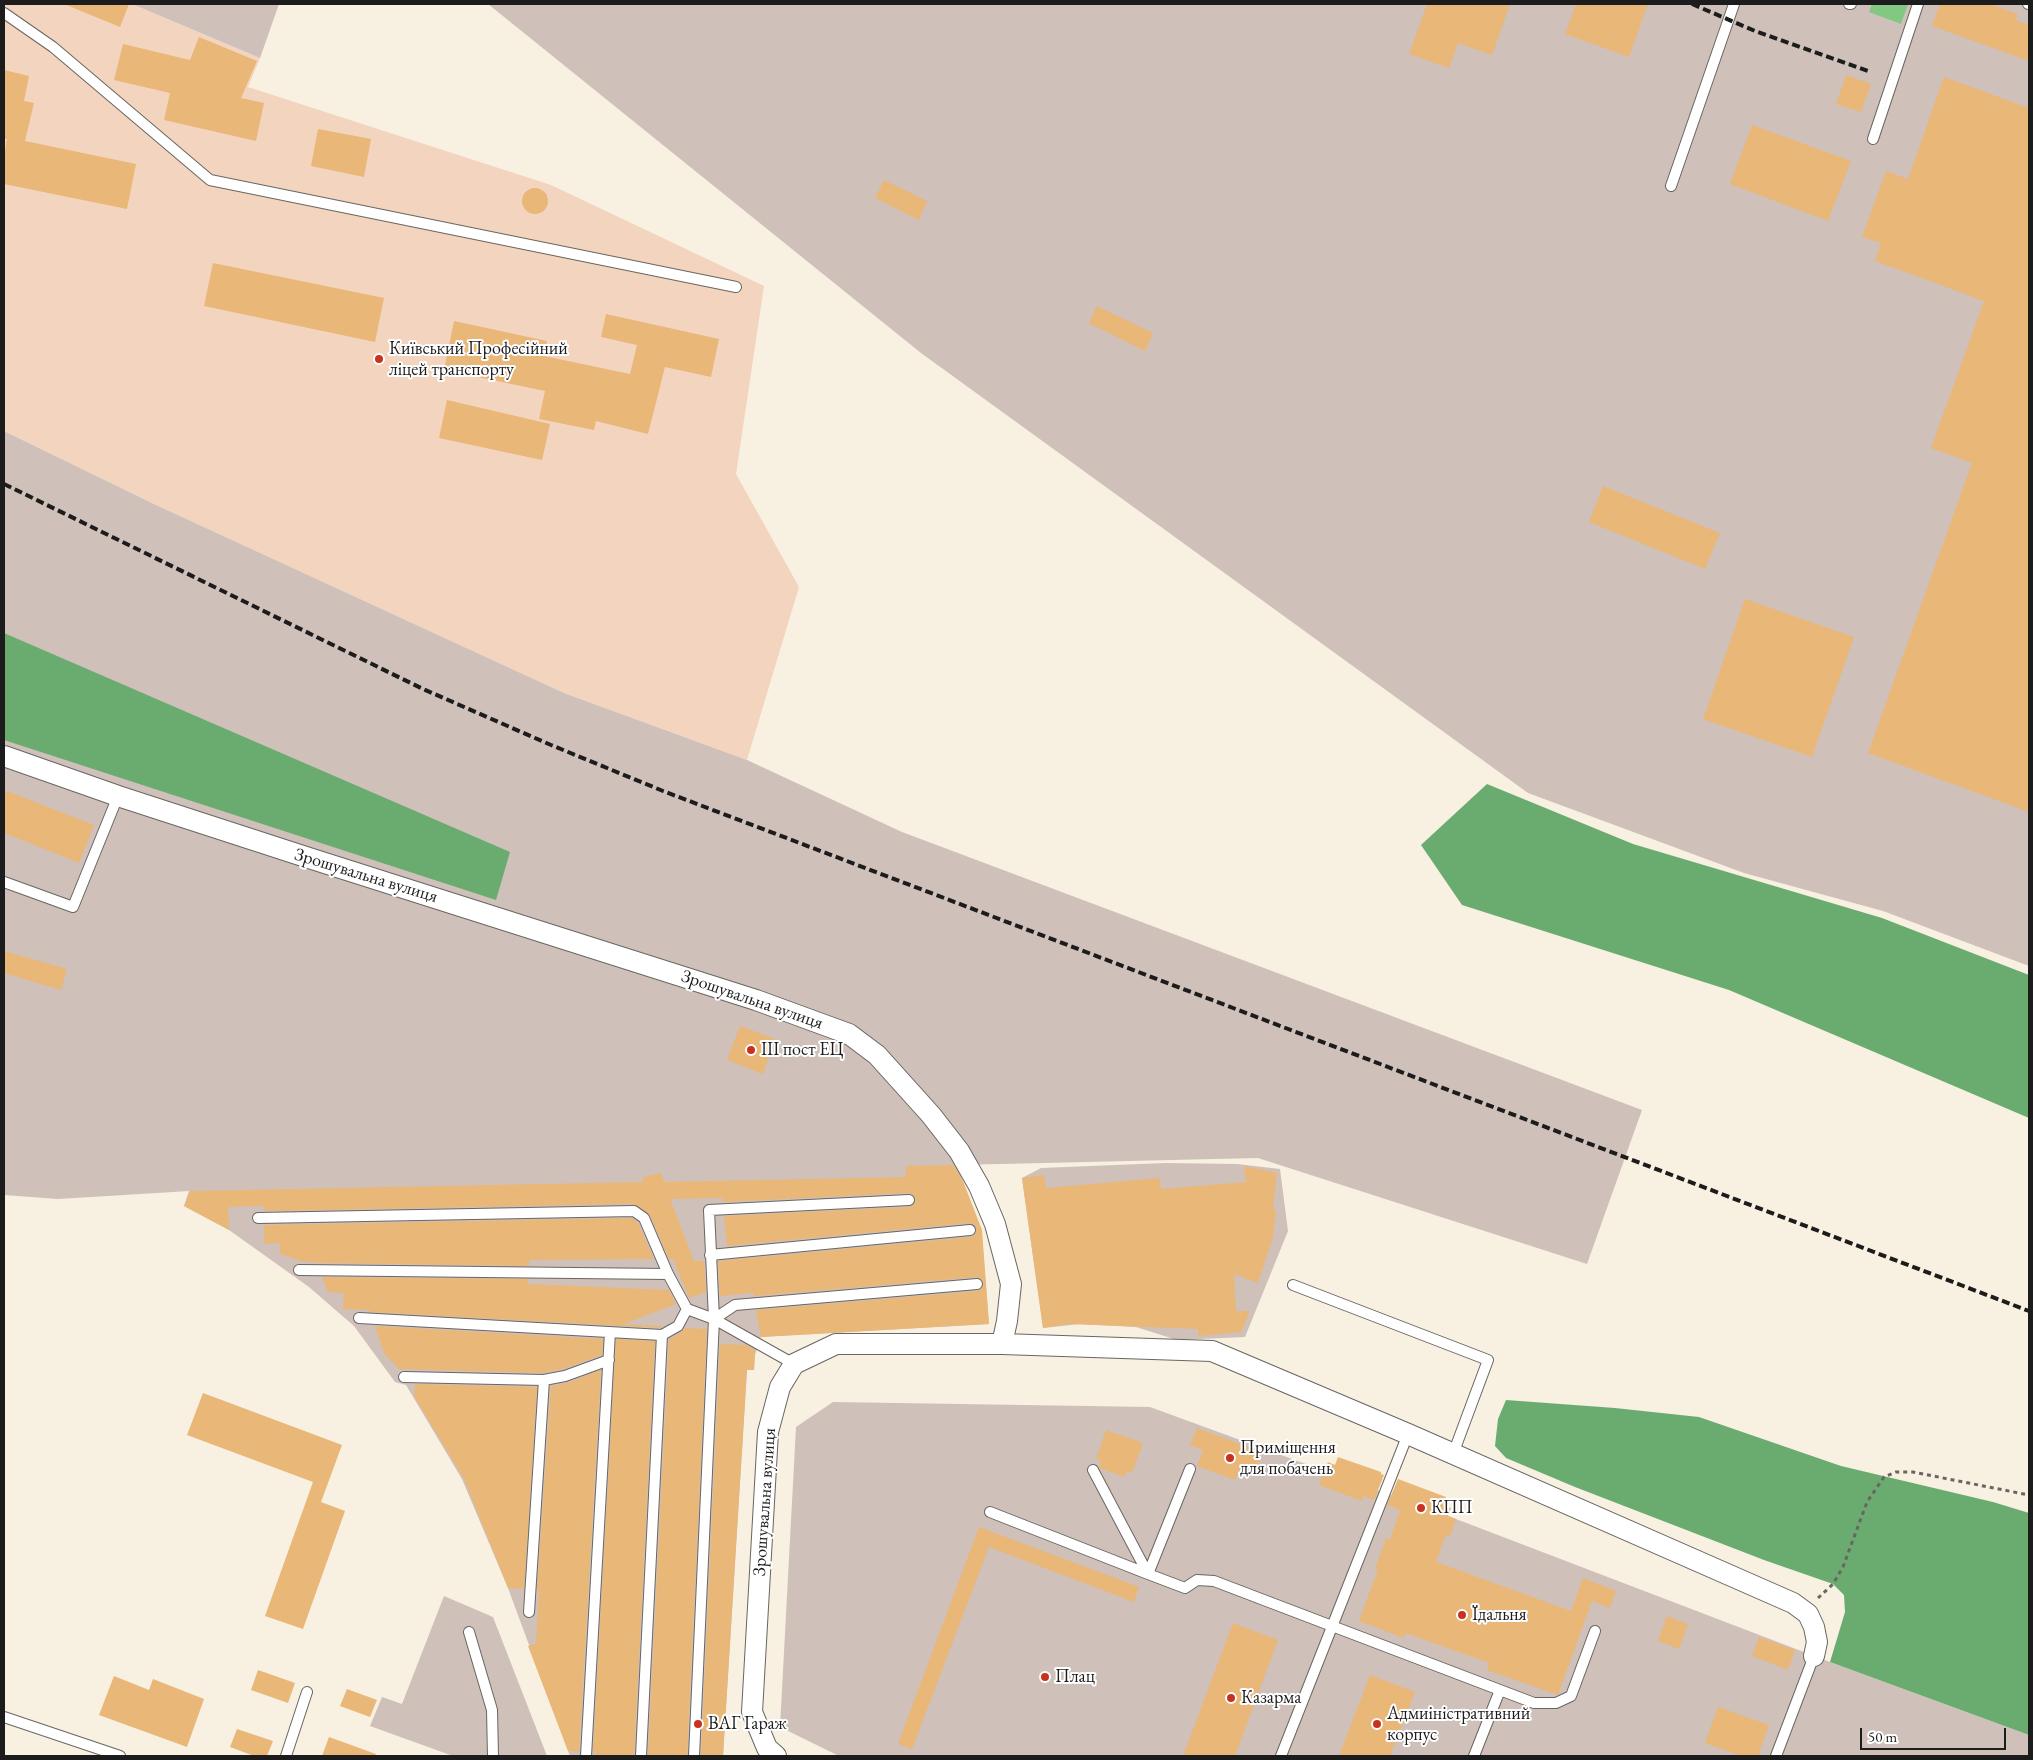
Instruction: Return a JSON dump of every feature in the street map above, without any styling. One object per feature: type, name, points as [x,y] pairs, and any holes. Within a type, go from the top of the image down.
[{"type":"street","name":"Зрошувальна вулиця","points":[[4,756],[118,796],[738,994],[849,1034],[877,1055],[931,1114],[959,1151],[979,1186],[995,1224],[1011,1284],[1008,1321],[1002,1344]]},
{"type":"street","points":[[794,1364],[836,1344],[1002,1344],[1212,1351],[1408,1434],[1793,1603],[1808,1614],[1814,1627],[1817,1642],[1814,1656]]},
{"type":"street","name":"Зрошувальна вулиця","points":[[776,1756],[767,1748],[752,1712],[768,1432],[780,1387],[794,1364]]},
{"type":"lane","points":[[1671,186],[1734,4]]},
{"type":"lane","points":[[1873,139],[1918,4]]},
{"type":"lane","points":[[4,13],[53,47],[210,180],[736,287]]},
{"type":"lane","points":[[4,882],[73,907],[118,796]]},
{"type":"lane","points":[[694,1756],[714,1319],[709,1210],[909,1200]]},
{"type":"lane","points":[[258,1218],[634,1211],[644,1218],[668,1274],[687,1309],[714,1319],[794,1364]]},
{"type":"lane","points":[[710,1254],[970,1230]]},
{"type":"lane","points":[[299,1270],[668,1274]]},
{"type":"lane","points":[[714,1319],[735,1305],[977,1284]]},
{"type":"lane","points":[[1293,1285],[1488,1360],[1453,1454]]},
{"type":"lane","points":[[359,1318],[662,1334],[678,1326],[687,1309]]},
{"type":"lane","points":[[586,1756],[610,1332]]},
{"type":"lane","points":[[641,1756],[662,1334]]},
{"type":"lane","points":[[404,1376],[544,1380],[565,1376],[609,1360]]},
{"type":"lane","points":[[529,1612],[544,1380]]},
{"type":"lane","points":[[1281,1756],[1408,1434]]},
{"type":"lane","points":[[1148,1574],[1190,1469]]},
{"type":"lane","points":[[1092,1470],[1148,1574]]},
{"type":"lane","points":[[990,1512],[1185,1588],[1197,1580],[1214,1581],[1534,1703],[1556,1703],[1571,1696],[1595,1631]]},
{"type":"lane","points":[[469,1632],[492,1710],[493,1756]]},
{"type":"lane","points":[[1776,1756],[1814,1656]]},
{"type":"lane","points":[[1474,1756],[1500,1690]]},
{"type":"lane","points":[[286,1756],[306,1692]]},
{"type":"lane","points":[[4,1717],[120,1756]]},
{"type":"path","points":[[1793,1603],[1814,1600],[1823,1595],[1833,1584],[1843,1567],[1867,1502],[1884,1477],[1896,1472],[1913,1472],[2029,1495]]},
{"type":"shaded area","name":"Київський Професійний ліцей транспорту","points":[[4,4],[132,4],[260,58],[248,87],[551,185],[764,286],[736,474],[799,587],[747,760],[564,693],[154,504],[4,431]]},
{"type":"shaded area","points":[[132,4],[279,4],[260,58]]},
{"type":"shaded area","points":[[488,4],[2029,4],[2029,966],[1883,911],[1744,873],[1528,793],[921,353]]},
{"type":"shaded area","points":[[4,431],[154,504],[564,693],[747,760],[902,832],[1642,1110],[1587,1264],[1258,1158],[957,1165],[982,1238],[989,1324],[761,1337],[755,1355],[754,1370],[747,1370],[723,1756],[570,1756],[508,1588],[462,1479],[406,1385],[395,1382],[354,1326],[309,1287],[229,1230],[184,1206],[189,1191],[58,1199],[4,1195]]},
{"type":"shaded area","points":[[1165,1163],[1237,1164],[1280,1169],[1288,1231],[1245,1337],[1177,1340],[1136,1327],[1080,1324],[1043,1328],[1022,1178],[1041,1168]]},
{"type":"shaded area","points":[[833,1402],[1150,1407],[1456,1519],[1830,1662],[2029,1735],[2029,1756],[839,1756],[780,1727],[796,1427]]},
{"type":"shaded area","points":[[444,1596],[493,1617],[547,1756],[453,1756],[370,1726],[382,1697],[402,1704]]},
{"type":"green space","points":[[1872,4],[1908,4],[1901,24],[1869,12]]},
{"type":"green space","points":[[4,633],[510,852],[496,900],[4,740]]},
{"type":"green space","points":[[1487,784],[1633,844],[1882,918],[2029,975],[2029,1118],[1729,990],[1462,905],[1421,845]]},
{"type":"green space","points":[[1506,1400],[1615,1408],[1699,1417],[1841,1466],[1993,1502],[2029,1513],[2029,1735],[1830,1662],[1845,1612],[1844,1595],[1833,1584],[1764,1560],[1575,1487],[1506,1458],[1495,1446],[1498,1419]]},
{"type":"building","points":[[64,4],[129,4],[120,27]]},
{"type":"building","points":[[1427,4],[1510,4],[1492,55],[1458,43],[1449,68],[1409,54]]},
{"type":"building","points":[[1576,4],[1648,4],[1629,57],[1565,34]]},
{"type":"building","points":[[1940,4],[1990,4],[2018,14],[2016,20],[2029,25],[2029,61],[1932,26]]},
{"type":"building","points":[[199,37],[257,61],[241,98],[264,103],[256,141],[164,120],[170,93],[114,80],[123,44],[190,60]]},
{"type":"building","points":[[4,70],[29,76],[24,101],[34,103],[25,141],[136,164],[127,209],[4,184],[4,156],[7,139],[4,139]]},
{"type":"building","points":[[1846,75],[1871,84],[1861,112],[1836,104]]},
{"type":"building","points":[[1944,77],[2029,108],[2029,812],[1868,753],[1972,463],[1931,448],[1984,301],[1875,261],[1881,243],[1862,237],[1886,171],[1908,179]]},
{"type":"building","points":[[1752,125],[1851,161],[1828,221],[1730,184]]},
{"type":"building","points":[[318,129],[371,139],[364,177],[311,166]]},
{"type":"building","points":[[884,180],[927,201],[919,220],[875,198]]},
{"type":"building","points":[[535,188],[544,192],[548,201],[544,210],[535,214],[526,210],[522,201],[526,192]]},
{"type":"building","points":[[213,263],[384,298],[375,342],[204,306]]},
{"type":"building","points":[[1097,306],[1153,333],[1145,351],[1089,323]]},
{"type":"building","points":[[606,314],[719,339],[711,377],[665,367],[648,434],[596,421],[594,430],[539,419],[545,391],[444,370],[454,321],[547,341],[544,356],[630,374],[637,345],[601,337]]},
{"type":"building","points":[[447,400],[550,424],[542,460],[439,438]]},
{"type":"building","points":[[1603,486],[1720,533],[1705,569],[1589,522]]},
{"type":"building","points":[[1745,599],[1854,637],[1812,757],[1703,719]]},
{"type":"building","points":[[7,791],[94,825],[79,863],[4,833],[4,800]]},
{"type":"building","points":[[4,951],[67,969],[61,990],[4,973]]},
{"type":"building","name":"III пост ЕЦ","points":[[740,1026],[775,1039],[763,1074],[727,1060]]},
{"type":"building","points":[[953,1165],[963,1181],[982,1230],[989,1324],[761,1337],[756,1310],[978,1291],[984,1284],[977,1277],[754,1296],[753,1293],[720,1296],[718,1261],[971,1237],[976,1233],[976,1226],[969,1223],[727,1246],[724,1216],[909,1207],[916,1200],[909,1193],[723,1202],[722,1198],[670,1199],[694,1261],[704,1261],[706,1292],[689,1298],[673,1259],[669,1259],[650,1215],[634,1204],[264,1211],[264,1206],[228,1207],[229,1230],[184,1206],[190,1191],[643,1182],[643,1177],[661,1173],[664,1182],[906,1177],[906,1166]]},
{"type":"building","points":[[1244,1166],[1277,1173],[1273,1209],[1276,1211],[1273,1237],[1258,1283],[1234,1274],[1236,1311],[1250,1311],[1241,1332],[1198,1336],[1198,1329],[1069,1324],[1043,1328],[1022,1178],[1044,1175],[1046,1188],[1160,1178],[1161,1189],[1246,1182]]},
{"type":"building","points":[[632,1218],[638,1223],[654,1259],[529,1260],[529,1266],[316,1263],[304,1262],[280,1254],[280,1243],[264,1244],[264,1225]]},
{"type":"building","points":[[322,1277],[528,1279],[528,1284],[669,1290],[676,1304],[624,1324],[663,1326],[660,1328],[370,1312],[369,1310],[343,1309],[344,1293],[328,1292]]},
{"type":"building","points":[[375,1326],[603,1339],[602,1355],[563,1369],[543,1373],[399,1369],[384,1353]]},
{"type":"building","points":[[685,1328],[707,1329],[687,1756],[648,1756],[669,1339]]},
{"type":"building","points":[[616,1339],[655,1341],[634,1756],[596,1756],[596,1752],[593,1752]]},
{"type":"building","points":[[720,1344],[747,1345],[755,1350],[754,1370],[747,1370],[723,1756],[701,1756]]},
{"type":"building","points":[[601,1370],[579,1752],[568,1751],[528,1646],[536,1644],[539,1590],[537,1590],[551,1386],[567,1383]]},
{"type":"building","points":[[415,1384],[537,1387],[524,1589],[508,1588],[464,1479],[414,1396]]},
{"type":"building","points":[[203,1393],[342,1445],[321,1502],[345,1511],[303,1629],[265,1616],[313,1482],[187,1435]]},
{"type":"building","name":"Приміщення для побачень","points":[[1197,1428],[1262,1452],[1256,1469],[1242,1464],[1235,1480],[1197,1466],[1203,1450],[1190,1445]]},
{"type":"building","points":[[1106,1430],[1143,1443],[1132,1473],[1127,1471],[1125,1477],[1099,1468],[1101,1461],[1096,1459]]},
{"type":"building","points":[[1338,1457],[1381,1472],[1384,1475],[1374,1500],[1363,1496],[1362,1501],[1319,1485],[1328,1462],[1335,1465]]},
{"type":"building","name":"Їдальня","points":[[1398,1479],[1446,1497],[1443,1505],[1451,1508],[1448,1516],[1456,1519],[1450,1536],[1446,1535],[1436,1562],[1571,1611],[1583,1578],[1616,1591],[1610,1608],[1592,1601],[1558,1695],[1487,1670],[1489,1663],[1406,1633],[1404,1638],[1359,1621],[1378,1569],[1375,1569],[1386,1538],[1390,1540],[1400,1510],[1387,1505]]},
{"type":"building","points":[[979,1527],[1139,1587],[1134,1602],[989,1547],[912,1749],[898,1744]]},
{"type":"building","points":[[1667,1616],[1688,1624],[1679,1649],[1658,1641]]},
{"type":"building","name":"Казарма","points":[[1233,1623],[1278,1640],[1235,1756],[1183,1756]]},
{"type":"building","points":[[1759,1637],[1795,1650],[1788,1670],[1752,1656]]},
{"type":"building","points":[[258,1670],[295,1683],[288,1703],[251,1690]]},
{"type":"building","name":"Адмиіністративний корпус","points":[[1370,1675],[1415,1692],[1390,1756],[1339,1756]]},
{"type":"building","points":[[114,1676],[149,1690],[153,1679],[204,1699],[187,1747],[99,1715]]},
{"type":"building","points":[[347,1689],[377,1700],[370,1717],[340,1706]]},
{"type":"building","points":[[1718,1707],[1769,1725],[1758,1756],[1741,1756],[1705,1743]]},
{"type":"building","points":[[237,1729],[273,1741],[267,1756],[254,1756],[230,1747]]},
{"type":"building","points":[[329,1737],[376,1754],[375,1756],[322,1756]]},
{"type":"railway","points":[[1692,4],[1755,31],[1871,72]]},
{"type":"railway","points":[[4,484],[423,689],[663,791],[2029,1311]]},
{"type":"place","name":"Київський Професійний ліцей транспорту","points":[[379,359]]},
{"type":"place","name":"III пост ЕЦ","points":[[751,1050]]},
{"type":"place","name":"Приміщення для побачень","points":[[1230,1458]]},
{"type":"place","name":"КПП","points":[[1421,1508]]},
{"type":"place","name":"Їдальня","points":[[1462,1615]]},
{"type":"place","name":"Плац","points":[[1045,1677]]},
{"type":"place","name":"Казарма","points":[[1231,1698]]},
{"type":"place","name":"ВАГ Гараж","points":[[698,1724]]},
{"type":"place","name":"Адмиіністративний корпус","points":[[1377,1724]]}]
